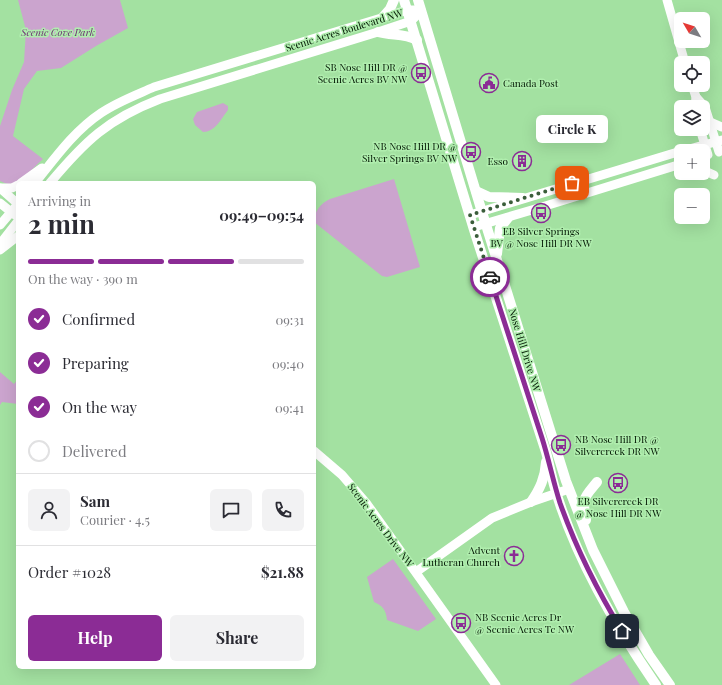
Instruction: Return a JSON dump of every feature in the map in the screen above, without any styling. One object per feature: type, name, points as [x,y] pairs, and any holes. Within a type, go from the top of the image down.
[{"type":"main road","points":[[383,17],[390,9],[394,0]]},
{"type":"main road","name":"Nose Hill Drive NW","points":[[404,0],[470,215],[546,452],[557,493],[580,553],[606,604],[637,658],[656,685]]},
{"type":"main road","name":"Nose Hill Drive NW","points":[[418,0],[482,212],[569,489],[589,540],[624,612],[649,655],[670,685]]},
{"type":"main road","points":[[378,32],[388,35],[406,36],[417,40]]},
{"type":"main road","points":[[476,191],[489,197],[523,198]]},
{"type":"main road","points":[[497,258],[500,228],[508,218]]},
{"type":"main road","points":[[531,502],[542,485],[545,474],[546,452]]},
{"type":"main road","points":[[589,540],[583,504],[584,498],[597,482]]},
{"type":"street","points":[[667,0],[683,56]]},
{"type":"street","name":"Scenic Acres Boulevard NW","points":[[37,181],[72,138],[101,113],[134,96],[160,85],[383,17],[408,10],[420,10]]},
{"type":"street","name":"Scenic Acres Boulevard NW","points":[[52,181],[79,149],[93,136],[141,106],[411,21],[420,10]]},
{"type":"street","points":[[694,92],[698,100]]},
{"type":"street","points":[[710,122],[722,127]]},
{"type":"street","points":[[710,122],[719,141],[720,151],[710,155]]},
{"type":"street","points":[[708,144],[719,141]]},
{"type":"street","points":[[470,215],[674,153]]},
{"type":"street","points":[[24,181],[36,174],[57,156]]},
{"type":"street","points":[[474,227],[674,167]]},
{"type":"street","points":[[710,173],[714,175]]},
{"type":"street","points":[[586,179],[590,192]]},
{"type":"street","points":[[0,188],[12,188],[16,186]]},
{"type":"street","points":[[0,188],[16,202]]},
{"type":"street","points":[[0,203],[14,215],[0,225]]},
{"type":"street","points":[[0,244],[16,224]]},
{"type":"street","points":[[0,250],[16,238]]},
{"type":"street","name":"Scenic Acres Drive NW","points":[[316,453],[342,475],[358,493],[496,685]]},
{"type":"street","points":[[416,572],[492,518],[531,502],[569,489]]},
{"type":"green space","name":"Scenic Cove Park","points":[[18,0],[120,0],[128,28],[61,68],[37,71],[24,89],[13,136],[43,159],[18,181],[9,184],[0,181],[0,126],[12,90],[24,62],[26,30]]},
{"type":"green space","points":[[223,103],[228,106],[228,110],[211,130],[203,132],[195,125],[193,119],[197,112]]},
{"type":"green space","points":[[394,179],[420,267],[387,277],[382,276],[316,224],[316,212],[321,205],[330,199]]},
{"type":"green space","points":[[0,372],[14,384],[16,382],[16,404],[2,402],[0,405]]},
{"type":"green space","points":[[393,559],[436,619],[418,631],[387,620],[384,609],[374,602],[367,577]]},
{"type":"green space","points":[[620,654],[640,685],[569,685]]},
{"type":"way so far","points":[[490,277],[470,215],[572,183]]},
{"type":"place","name":"SB Nose Hill DR @ Scenic Acres BV NW","points":[[421,73]]},
{"type":"place","name":"Canada Post","points":[[489,83]]},
{"type":"place","name":"NB Nose Hill DR @ Silver Springs BV NW","points":[[471,152]]},
{"type":"place","name":"Esso","points":[[522,161]]},
{"type":"place","name":"Circle K","points":[[572,183]]},
{"type":"place","name":"EB Silver Springs BV @ Nose Hill DR NW","points":[[541,213]]},
{"type":"place","name":"NB Nose Hill DR @ Silvercreek DR NW","points":[[561,445]]},
{"type":"place","name":"EB Silvercreek DR @ Nose Hill DR NW","points":[[618,483]]},
{"type":"place","name":"Advent Lutheran Church","points":[[514,556]]},
{"type":"place","name":"NB Scenic Acres Dr @ Scenic Acres Tc NW","points":[[461,623]]},
{"type":"route","points":[[490,277],[546,452],[554,485],[568,524],[580,553],[606,604],[622,631]]}]
